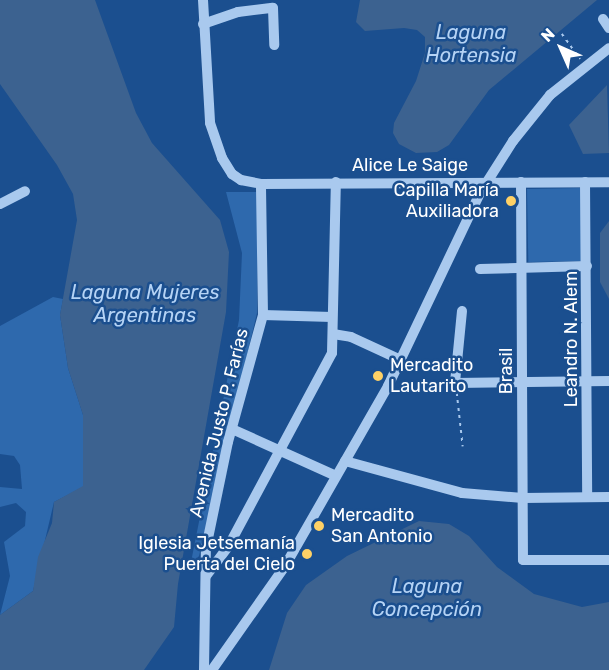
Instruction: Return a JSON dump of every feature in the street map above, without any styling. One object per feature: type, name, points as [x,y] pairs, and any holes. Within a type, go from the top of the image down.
[{"type":"street","points":[[203,0],[203,24],[238,12],[273,8],[274,45]]},
{"type":"street","name":"Alice Le Saige","points":[[203,24],[210,123],[222,158],[232,174],[261,184],[609,182]]},
{"type":"street","points":[[212,670],[257,610],[345,461],[401,360],[489,181],[528,122],[550,96],[609,48]]},
{"type":"street","points":[[206,576],[228,547],[328,367],[333,334],[336,182]]},
{"type":"street","name":"Brasil","points":[[521,182],[523,560],[609,560]]},
{"type":"street","name":"Leandro N. Alem","points":[[585,182],[587,497]]},
{"type":"street","name":"Avenida Justo P. Farías","points":[[204,670],[206,548],[232,429],[263,315],[261,184]]},
{"type":"street","points":[[0,204],[25,191]]},
{"type":"street","points":[[480,269],[587,266]]},
{"type":"street","points":[[462,311],[455,383],[609,381]]},
{"type":"street","points":[[263,315],[332,317]]},
{"type":"street","points":[[333,334],[351,336],[401,360]]},
{"type":"street","points":[[232,429],[336,476]]},
{"type":"street","points":[[345,461],[462,493],[523,498],[609,497]]},
{"type":"path","points":[[562,34],[585,67]]},
{"type":"path","points":[[455,383],[463,447]]},
{"type":"shaded area","points":[[581,188],[582,261],[528,262],[527,189]]},
{"type":"shaded area","points":[[226,192],[258,192],[257,313],[199,556],[190,567],[239,320],[242,253]]},
{"type":"shaded area","points":[[53,297],[63,299],[60,315],[68,368],[83,415],[83,487],[54,502],[33,591],[0,615],[10,576],[4,542],[25,526],[26,512],[16,503],[0,507],[0,487],[22,489],[20,465],[14,456],[0,454],[0,326]]},
{"type":"water","name":"Laguna Mujeres Argentinas","points":[[0,0],[95,0],[136,113],[152,143],[220,220],[229,252],[226,312],[178,584],[174,627],[144,670],[0,670],[0,615],[33,591],[38,557],[52,523],[54,502],[83,486],[83,415],[68,368],[60,315],[77,220],[73,194],[57,165],[0,84]]},
{"type":"water","name":"Laguna Hortensia","points":[[360,0],[597,0],[489,90],[449,145],[437,152],[416,153],[399,144],[393,133],[394,123],[416,81],[425,53],[425,37],[417,30],[404,28],[365,31],[356,22]]},
{"type":"water","points":[[607,85],[609,153],[583,154],[569,125]]},
{"type":"water","points":[[609,221],[609,299],[600,282],[600,233]]},
{"type":"water","name":"Laguna Concepción","points":[[419,521],[449,524],[469,536],[497,567],[534,594],[582,607],[609,602],[609,670],[269,670],[287,613],[306,585],[347,556]]},
{"type":"place","name":"Capilla María Auxiliadora","points":[[511,201]]},
{"type":"place","name":"Mercadito Lautarito","points":[[378,376]]},
{"type":"place","name":"Mercadito San Antonio","points":[[319,526]]},
{"type":"place","name":"Iglesia Jetsemanía Puerta del Cielo","points":[[307,554]]}]
